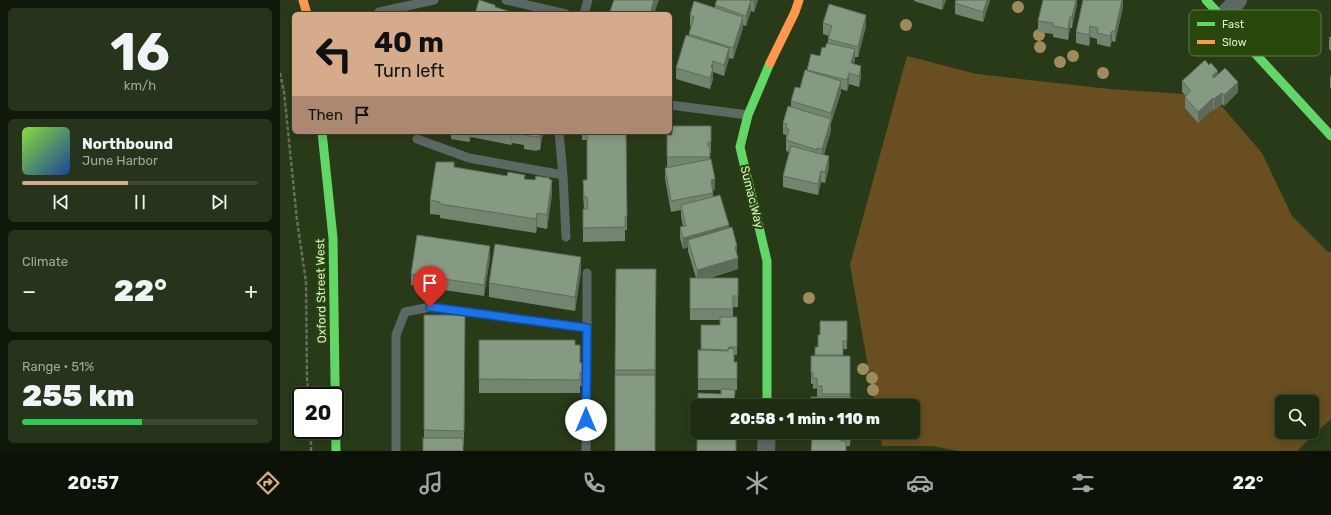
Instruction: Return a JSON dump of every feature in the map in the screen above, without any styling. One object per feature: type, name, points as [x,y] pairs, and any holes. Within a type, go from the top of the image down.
[{"type":"street","points":[[303,0],[307,12]]},
{"type":"street","points":[[308,0],[308,12]]},
{"type":"street","name":"Sumac Way","points":[[767,399],[767,261],[740,147],[748,116],[799,0]]},
{"type":"street","points":[[1206,0],[1215,10]]},
{"type":"street","points":[[1229,10],[1238,0]]},
{"type":"street","points":[[1258,56],[1331,136]]},
{"type":"street","name":"Oxford Street West","points":[[322,134],[333,238],[336,451]]},
{"type":"street","points":[[766,439],[766,451]]},
{"type":"lane","points":[[379,12],[434,0]]},
{"type":"lane","points":[[506,0],[557,12]]},
{"type":"lane","points":[[585,12],[588,0]]},
{"type":"lane","points":[[672,105],[748,116]]},
{"type":"lane","points":[[559,134],[566,237]]},
{"type":"lane","points":[[416,139],[469,158],[563,176]]},
{"type":"lane","points":[[586,451],[588,273]]},
{"type":"lane","points":[[396,451],[396,335],[405,312],[430,307],[587,328]]},
{"type":"path","points":[[280,73],[284,92],[306,282],[308,387]]},
{"type":"path","points":[[311,439],[311,451]]},
{"type":"shaded area","points":[[907,56],[977,74],[1110,89],[1213,96],[1262,153],[1292,216],[1328,252],[1331,252],[1331,419],[1319,430],[1319,395],[1275,395],[1275,439],[1310,439],[1297,451],[959,451],[932,446],[882,446],[881,439],[920,439],[920,399],[874,399],[850,265]]},
{"type":"building","points":[[479,0],[511,12],[476,12]]},
{"type":"building","points":[[614,0],[654,0],[651,12],[610,12]]},
{"type":"building","points":[[717,0],[751,0],[746,16],[715,5]]},
{"type":"building","points":[[956,0],[987,0],[983,12],[955,3]]},
{"type":"building","points":[[1043,0],[1076,0],[1072,17],[1070,17],[1068,29],[1053,26],[1053,23],[1038,21]]},
{"type":"building","points":[[1083,0],[1122,0],[1115,31],[1112,31],[1110,36],[1097,33],[1098,28],[1090,26],[1089,35],[1076,32]]},
{"type":"building","points":[[694,1],[743,17],[733,48],[689,34],[694,17],[690,15]]},
{"type":"building","points":[[829,4],[866,15],[858,47],[828,39],[832,26],[823,23]]},
{"type":"building","points":[[686,35],[729,48],[724,65],[713,61],[711,67],[713,68],[710,78],[676,68]]},
{"type":"building","points":[[827,43],[855,49],[851,63],[861,66],[859,76],[849,73],[847,80],[807,70],[811,54],[820,56],[822,47],[825,48]]},
{"type":"building","points":[[1205,60],[1209,65],[1211,63],[1218,71],[1212,76],[1214,78],[1225,68],[1238,82],[1224,95],[1222,93],[1214,99],[1213,98],[1198,112],[1185,97],[1191,91],[1182,81]]},
{"type":"building","points":[[805,70],[841,81],[831,113],[791,101],[795,87],[800,88]]},
{"type":"building","points":[[788,106],[831,119],[822,149],[817,148],[817,150],[786,140],[789,129],[786,129],[787,124],[783,123]]},
{"type":"building","points":[[672,126],[711,126],[711,142],[708,142],[708,146],[710,146],[710,157],[667,157],[667,135],[672,135]]},
{"type":"building","points":[[524,134],[540,134],[537,137]]},
{"type":"building","points":[[587,134],[626,134],[627,217],[625,217],[625,227],[583,228],[583,209],[588,209],[587,197],[584,197],[583,180],[587,180]]},
{"type":"building","points":[[791,146],[829,156],[825,172],[821,171],[818,184],[783,176]]},
{"type":"building","points":[[711,159],[715,179],[711,180],[713,193],[671,201],[665,168]]},
{"type":"building","points":[[436,162],[454,162],[454,167],[507,176],[508,172],[525,175],[524,179],[535,180],[536,176],[549,178],[552,180],[547,215],[537,213],[536,219],[440,204],[440,202],[430,200]]},
{"type":"building","points":[[720,195],[729,225],[683,238],[680,227],[686,226],[681,205]]},
{"type":"building","points":[[732,227],[737,246],[735,247],[738,258],[697,270],[688,240]]},
{"type":"building","points":[[417,235],[490,246],[484,285],[411,274]]},
{"type":"building","points":[[495,244],[581,257],[575,297],[489,283]]},
{"type":"building","points":[[616,269],[656,269],[655,370],[615,370]]},
{"type":"building","points":[[690,278],[738,278],[738,296],[733,296],[733,309],[690,309]]},
{"type":"building","points":[[424,315],[465,315],[464,431],[424,430]]},
{"type":"building","points":[[720,317],[737,317],[737,347],[729,347],[728,350],[701,349],[701,325],[720,325]]},
{"type":"building","points":[[820,321],[847,321],[847,341],[843,341],[843,355],[815,355],[815,347],[818,347],[818,335],[820,335]]},
{"type":"building","points":[[479,340],[575,340],[575,345],[580,345],[580,363],[583,363],[583,373],[580,372],[580,380],[479,379]]},
{"type":"building","points":[[728,348],[734,349],[734,362],[737,362],[737,379],[698,379],[698,350],[728,351]]},
{"type":"building","points":[[811,356],[850,356],[850,394],[822,394],[822,386],[817,386],[817,378],[813,378],[813,373],[811,373]]},
{"type":"building","points":[[615,375],[655,375],[655,451],[615,451]]},
{"type":"building","points":[[721,389],[735,390],[734,399],[698,399],[698,393],[721,394]]},
{"type":"building","points":[[811,397],[851,397],[851,399],[811,399]]},
{"type":"building","points":[[423,438],[463,438],[463,451],[423,451]]},
{"type":"building","points":[[697,439],[736,439],[736,451],[697,451]]},
{"type":"building","points":[[812,439],[841,439],[841,441],[846,441],[846,451],[811,451]]},
{"type":"traffic: fast","points":[[1206,0],[1215,10]]},
{"type":"traffic: fast","points":[[1257,56],[1331,136]]},
{"type":"traffic: fast","points":[[767,399],[767,261],[740,147],[748,115],[770,63]]},
{"type":"traffic: fast","points":[[322,134],[333,238],[336,451]]},
{"type":"traffic: slow","points":[[303,0],[306,12]]},
{"type":"traffic: slow","points":[[770,63],[795,12],[799,0]]},
{"type":"route","points":[[430,307],[587,328],[586,420]]}]
